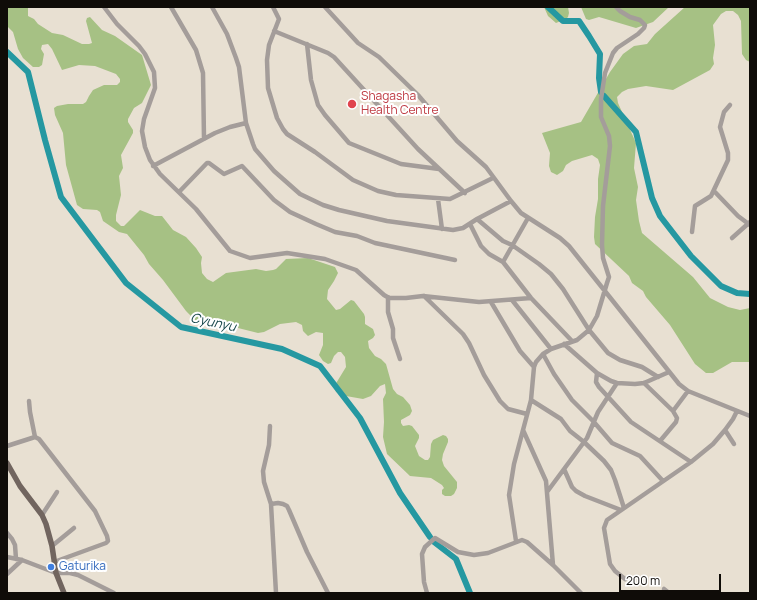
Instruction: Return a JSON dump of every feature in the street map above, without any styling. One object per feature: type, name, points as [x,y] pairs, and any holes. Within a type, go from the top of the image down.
[{"type":"main road","points":[[7,463],[20,486],[42,515],[52,546],[56,573],[64,593]]},
{"type":"street","points":[[104,7],[117,24],[139,46],[154,72],[155,88],[144,119],[142,131],[145,147],[153,166],[196,209],[230,251],[250,258],[287,253],[325,259],[356,270],[388,297],[406,298],[423,296],[464,301],[491,302],[531,298]]},
{"type":"street","points":[[171,7],[196,50],[203,73],[204,139]]},
{"type":"street","points":[[212,7],[227,34],[239,67],[246,123],[255,149],[283,179],[300,194],[323,205],[339,210],[387,221],[442,229],[458,229],[470,224],[477,218],[510,201]]},
{"type":"street","points":[[273,7],[279,19],[269,45],[267,60],[268,88],[277,118],[283,130],[354,180],[378,192],[450,199],[493,178]]},
{"type":"street","points":[[325,7],[358,43],[380,57],[418,95],[457,141],[486,167],[510,201],[521,213],[560,238],[569,246],[679,384],[688,391],[750,416]]},
{"type":"street","points":[[516,542],[509,495],[514,464],[531,400],[534,367],[536,362],[543,354],[551,349],[582,337],[589,330],[597,316],[609,277],[602,251],[603,206],[610,146],[602,118],[601,99],[605,73],[613,53],[617,48],[638,34],[645,25],[640,20],[630,17],[616,7]]},
{"type":"street","points":[[274,30],[334,57],[418,149],[465,193]]},
{"type":"street","points":[[307,44],[311,80],[318,105],[349,143],[358,148],[406,165],[440,169]]},
{"type":"street","points":[[692,232],[695,206],[711,196],[728,160],[728,153],[720,127],[724,112],[730,105]]},
{"type":"street","points":[[153,166],[204,139],[230,127],[246,123]]},
{"type":"street","points":[[180,192],[206,164],[209,163],[224,174],[242,166],[274,200],[290,212],[316,224],[335,232],[455,260]]},
{"type":"street","points":[[714,191],[738,216],[750,224],[732,238]]},
{"type":"street","points":[[438,199],[442,229]]},
{"type":"street","points":[[477,218],[503,241],[543,268],[556,280],[589,330],[604,349],[614,357],[642,367],[658,377]]},
{"type":"street","points":[[503,262],[528,218]]},
{"type":"street","points":[[470,224],[483,248],[503,262],[531,298],[572,341]]},
{"type":"street","points":[[423,296],[463,334],[469,342],[484,375],[500,401],[508,409],[527,414]]},
{"type":"street","points":[[388,297],[388,312],[394,329],[393,338],[400,360]]},
{"type":"street","points":[[512,300],[551,349]]},
{"type":"street","points":[[491,302],[520,351],[534,367]]},
{"type":"street","points":[[564,344],[597,373],[617,383],[644,383],[669,372]]},
{"type":"street","points":[[543,354],[554,374],[572,400],[612,443],[640,456],[663,482]]},
{"type":"street","points":[[597,373],[597,384],[607,398],[631,422],[691,462]]},
{"type":"street","points":[[547,492],[584,442],[593,421],[617,383]]},
{"type":"street","points":[[644,383],[676,414],[677,420],[660,441]]},
{"type":"street","points":[[673,411],[688,391]]},
{"type":"street","points":[[531,400],[561,419],[570,431],[584,442],[611,470],[622,509]]},
{"type":"street","points":[[30,401],[29,408],[35,437],[40,440],[95,511],[108,539],[106,543],[54,562]]},
{"type":"street","points":[[625,579],[610,564],[607,556],[604,528],[607,520],[691,462],[713,444],[726,430],[737,411]]},
{"type":"street","points":[[270,426],[269,445],[263,471],[264,482],[271,504],[276,593]]},
{"type":"street","points":[[523,430],[546,481],[553,565]]},
{"type":"street","points":[[726,430],[734,444]]},
{"type":"street","points":[[7,446],[35,437]]},
{"type":"street","points":[[564,468],[572,487],[576,491],[585,496],[622,509]]},
{"type":"street","points":[[42,515],[57,492]]},
{"type":"street","points":[[271,504],[278,503],[287,506],[307,552],[328,593]]},
{"type":"street","points":[[52,546],[74,528]]},
{"type":"street","points":[[7,533],[15,545],[16,558]]},
{"type":"street","points":[[427,593],[424,582],[422,554],[425,547],[435,538],[458,552],[474,555],[488,553],[522,540],[527,542],[553,565],[581,593]]},
{"type":"street","points":[[7,557],[16,558],[56,573],[70,573],[78,575],[114,593]]},
{"type":"street","points":[[7,574],[22,560]]},
{"type":"street","points":[[664,589],[668,593]]},
{"type":"green space","points":[[7,7],[28,7],[28,16],[34,19],[38,24],[52,33],[63,35],[82,44],[92,43],[86,21],[87,18],[90,17],[102,30],[115,36],[142,55],[151,85],[142,103],[134,108],[128,119],[133,133],[121,155],[123,168],[119,176],[121,195],[116,221],[121,226],[124,226],[140,210],[155,216],[162,216],[173,230],[186,237],[196,248],[202,257],[202,273],[207,279],[213,282],[226,273],[256,269],[266,271],[273,270],[286,259],[308,258],[335,267],[338,273],[328,290],[327,299],[336,310],[340,309],[351,300],[354,301],[364,314],[365,324],[373,329],[375,335],[368,341],[369,348],[375,356],[386,364],[393,389],[410,405],[412,411],[410,415],[401,420],[401,423],[403,426],[412,426],[419,435],[415,446],[419,456],[425,460],[428,460],[430,457],[431,444],[433,440],[443,435],[448,439],[442,460],[444,466],[457,482],[457,488],[454,494],[451,496],[445,496],[442,494],[442,490],[444,488],[442,485],[431,478],[410,476],[387,454],[383,437],[383,399],[386,393],[385,384],[380,386],[371,396],[363,399],[346,396],[336,392],[335,385],[346,367],[345,357],[341,352],[338,352],[334,356],[331,363],[328,364],[323,361],[319,355],[323,345],[323,333],[316,332],[308,336],[303,331],[302,325],[296,322],[280,324],[264,332],[258,333],[238,328],[218,318],[203,322],[196,321],[186,311],[127,234],[119,232],[103,221],[100,212],[97,210],[83,209],[77,205],[66,165],[63,133],[55,115],[54,108],[68,104],[83,104],[86,102],[93,90],[104,85],[117,85],[120,82],[120,79],[116,74],[95,66],[79,65],[62,70],[48,44],[42,45],[41,49],[44,54],[42,65],[39,67],[33,67],[23,58],[18,49],[13,32],[7,26]]},
{"type":"green space","points":[[544,7],[568,7],[568,17],[556,23],[548,16]]},
{"type":"green space","points":[[581,7],[669,7],[653,22],[636,28],[599,17],[589,20],[586,19]]},
{"type":"green space","points":[[685,7],[750,7],[750,62],[746,60],[742,54],[741,21],[738,15],[733,11],[726,11],[721,14],[713,25],[715,45],[713,58],[714,64],[710,70],[673,90],[646,86],[628,89],[617,97],[618,103],[636,143],[634,168],[638,187],[636,200],[642,233],[693,277],[710,298],[728,307],[740,310],[750,308],[750,362],[732,362],[713,373],[706,373],[695,364],[670,325],[646,297],[643,291],[632,283],[629,276],[595,244],[595,217],[598,199],[600,165],[598,159],[592,155],[572,161],[557,175],[551,172],[549,166],[550,153],[542,133],[581,122],[610,72],[623,54],[634,46],[647,44],[655,34]]},
{"type":"waterway","points":[[548,7],[563,21],[579,21],[589,36],[600,54],[599,78],[601,92]]},
{"type":"waterway","name":"Cyunyu","points":[[7,52],[28,72],[61,197],[126,283],[181,327],[282,349],[320,366],[360,418],[400,493],[430,537]]},
{"type":"waterway","points":[[604,96],[636,132],[652,198],[660,216],[691,256],[721,286],[737,293],[750,294]]},
{"type":"waterway","name":"Cyunyu","points":[[434,542],[456,559],[470,593]]},
{"type":"place","name":"Shagasha Health Centre","points":[[352,104]]},
{"type":"place","name":"Gaturika","points":[[51,567]]}]
